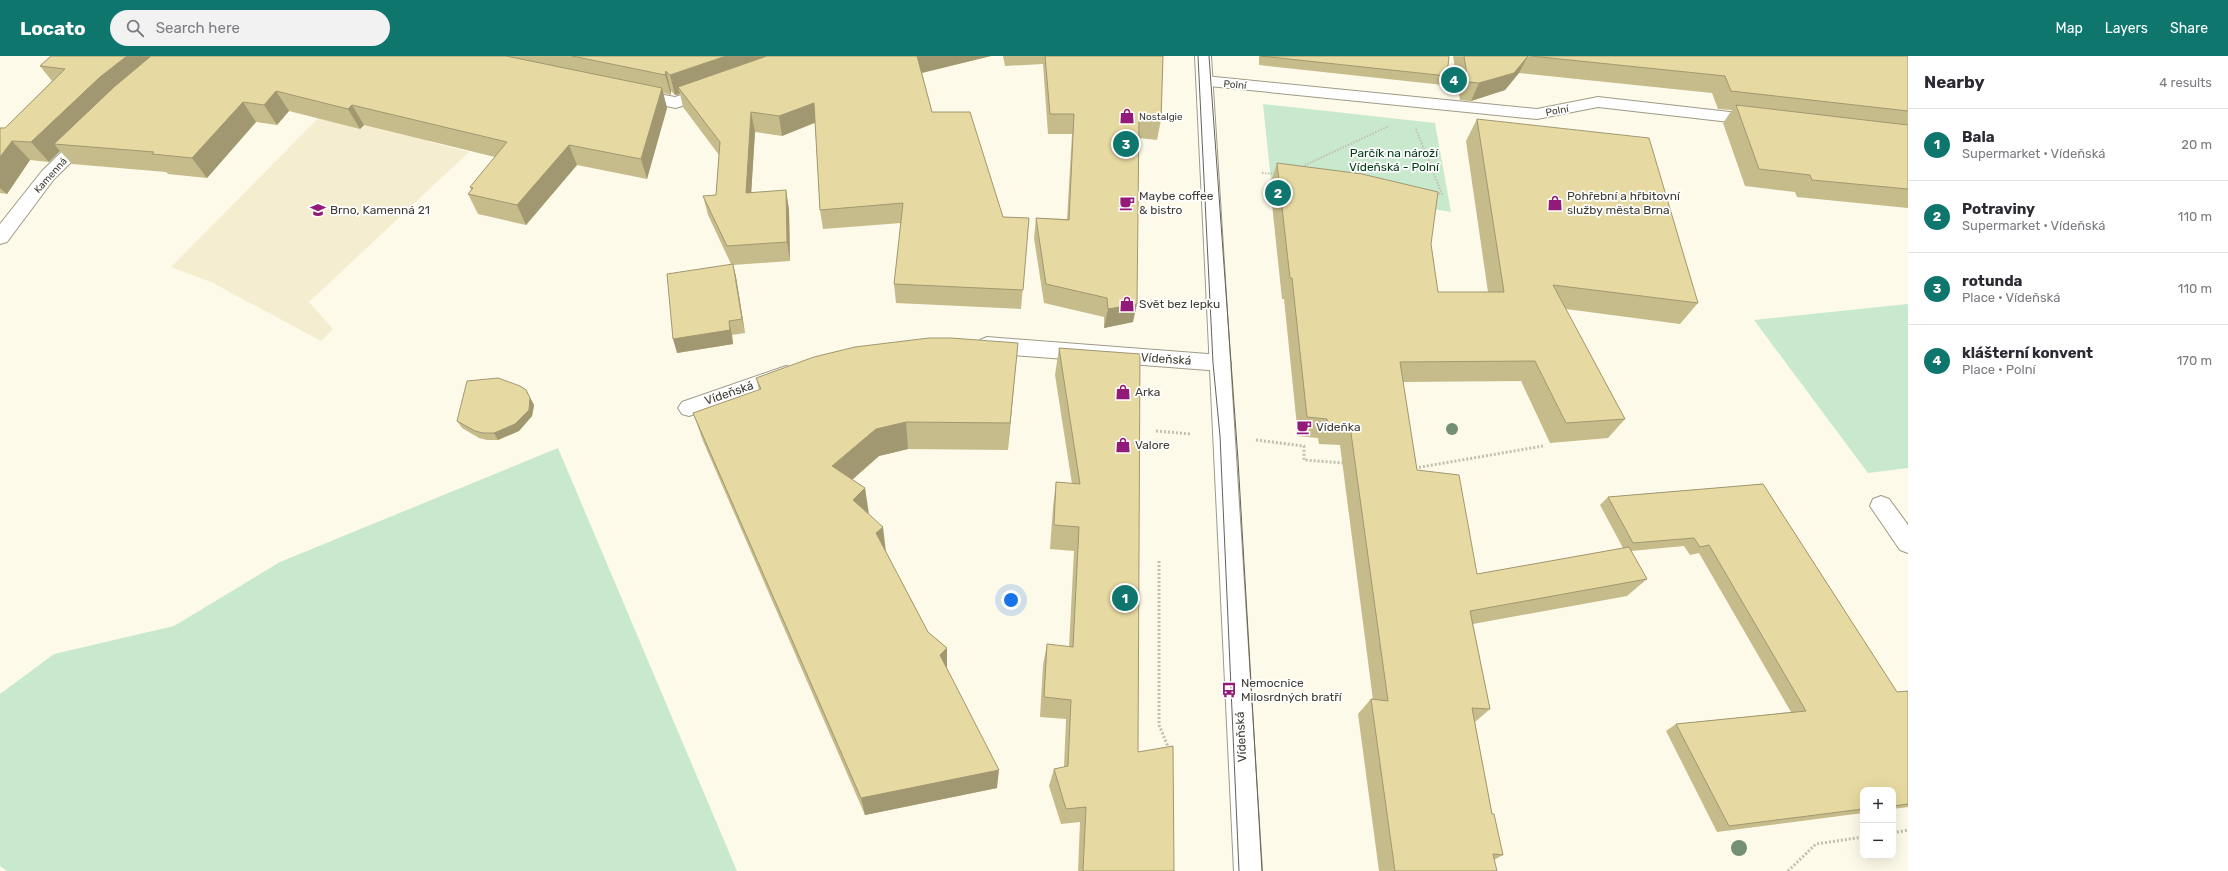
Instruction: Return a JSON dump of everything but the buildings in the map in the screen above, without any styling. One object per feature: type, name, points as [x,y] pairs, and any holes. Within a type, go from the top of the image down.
[{"type":"street","name":"Vídeňská","points":[[1203,56],[1248,871]]},
{"type":"street","name":"Polní","points":[[1205,81],[1537,114],[1598,102],[1768,121]]},
{"type":"street","points":[[622,92],[676,103],[728,84]]},
{"type":"street","name":"Kamenná","points":[[0,237],[48,175],[102,123]]},
{"type":"street","name":"Vídeňská","points":[[971,344],[1221,363]]},
{"type":"street","name":"Vídeňská","points":[[689,408],[806,366]]},
{"type":"street","points":[[1881,506],[1908,543]]},
{"type":"path","points":[[1414,123],[1442,194],[1434,193]]},
{"type":"path","points":[[1298,168],[1390,126]]},
{"type":"path","points":[[1262,173],[1284,174]]},
{"type":"path","points":[[1156,431],[1304,446],[1304,460],[1351,464]]},
{"type":"path","points":[[1413,468],[1543,446]]},
{"type":"path","points":[[1159,561],[1159,725],[1171,753]]},
{"type":"path","points":[[1896,832],[1908,830]]},
{"type":"path","points":[[1788,871],[1816,844],[1860,837]]},
{"type":"shaded area","name":"Brno, Kamenná 21","points":[[349,87],[440,128],[427,141],[469,152],[309,302],[333,329],[321,341],[211,282],[171,267]]},
{"type":"green space","name":"Parčík na nároží Vídeňská - Polní","points":[[1263,104],[1435,123],[1451,212],[1271,181]]},
{"type":"green space","points":[[1908,304],[1908,468],[1868,473],[1754,320]]},
{"type":"green space","points":[[558,448],[737,871],[7,871],[0,866],[0,694],[54,654],[174,626],[280,562]]},
{"type":"tram line","points":[[1198,56],[1213,363],[1220,436],[1239,871]]},
{"type":"tram line","points":[[1209,56],[1238,460],[1262,871]]},
{"type":"place","name":"klášterní konvent","points":[[1454,80]]},
{"type":"place","name":"Nostalgie","points":[[1127,116]]},
{"type":"place","name":"rotunda","points":[[1126,144]]},
{"type":"place","name":"Potraviny","points":[[1278,193]]},
{"type":"place","name":"Maybe coffee & bistro","points":[[1127,203]]},
{"type":"place","name":"Pohřební a hřbitovní služby města Brna","points":[[1555,203]]},
{"type":"place","name":"Brno, Kamenná 21","points":[[318,210]]},
{"type":"place","name":"Svět bez lepku","points":[[1127,304]]},
{"type":"place","name":"Arka","points":[[1123,392]]},
{"type":"place","name":"Vídeňka","points":[[1304,427]]},
{"type":"place","name":"Valore","points":[[1123,445]]},
{"type":"place","name":"Bala","points":[[1125,598]]},
{"type":"place","name":"Nemocnice Milosrdných bratří","points":[[1229,690]]}]
